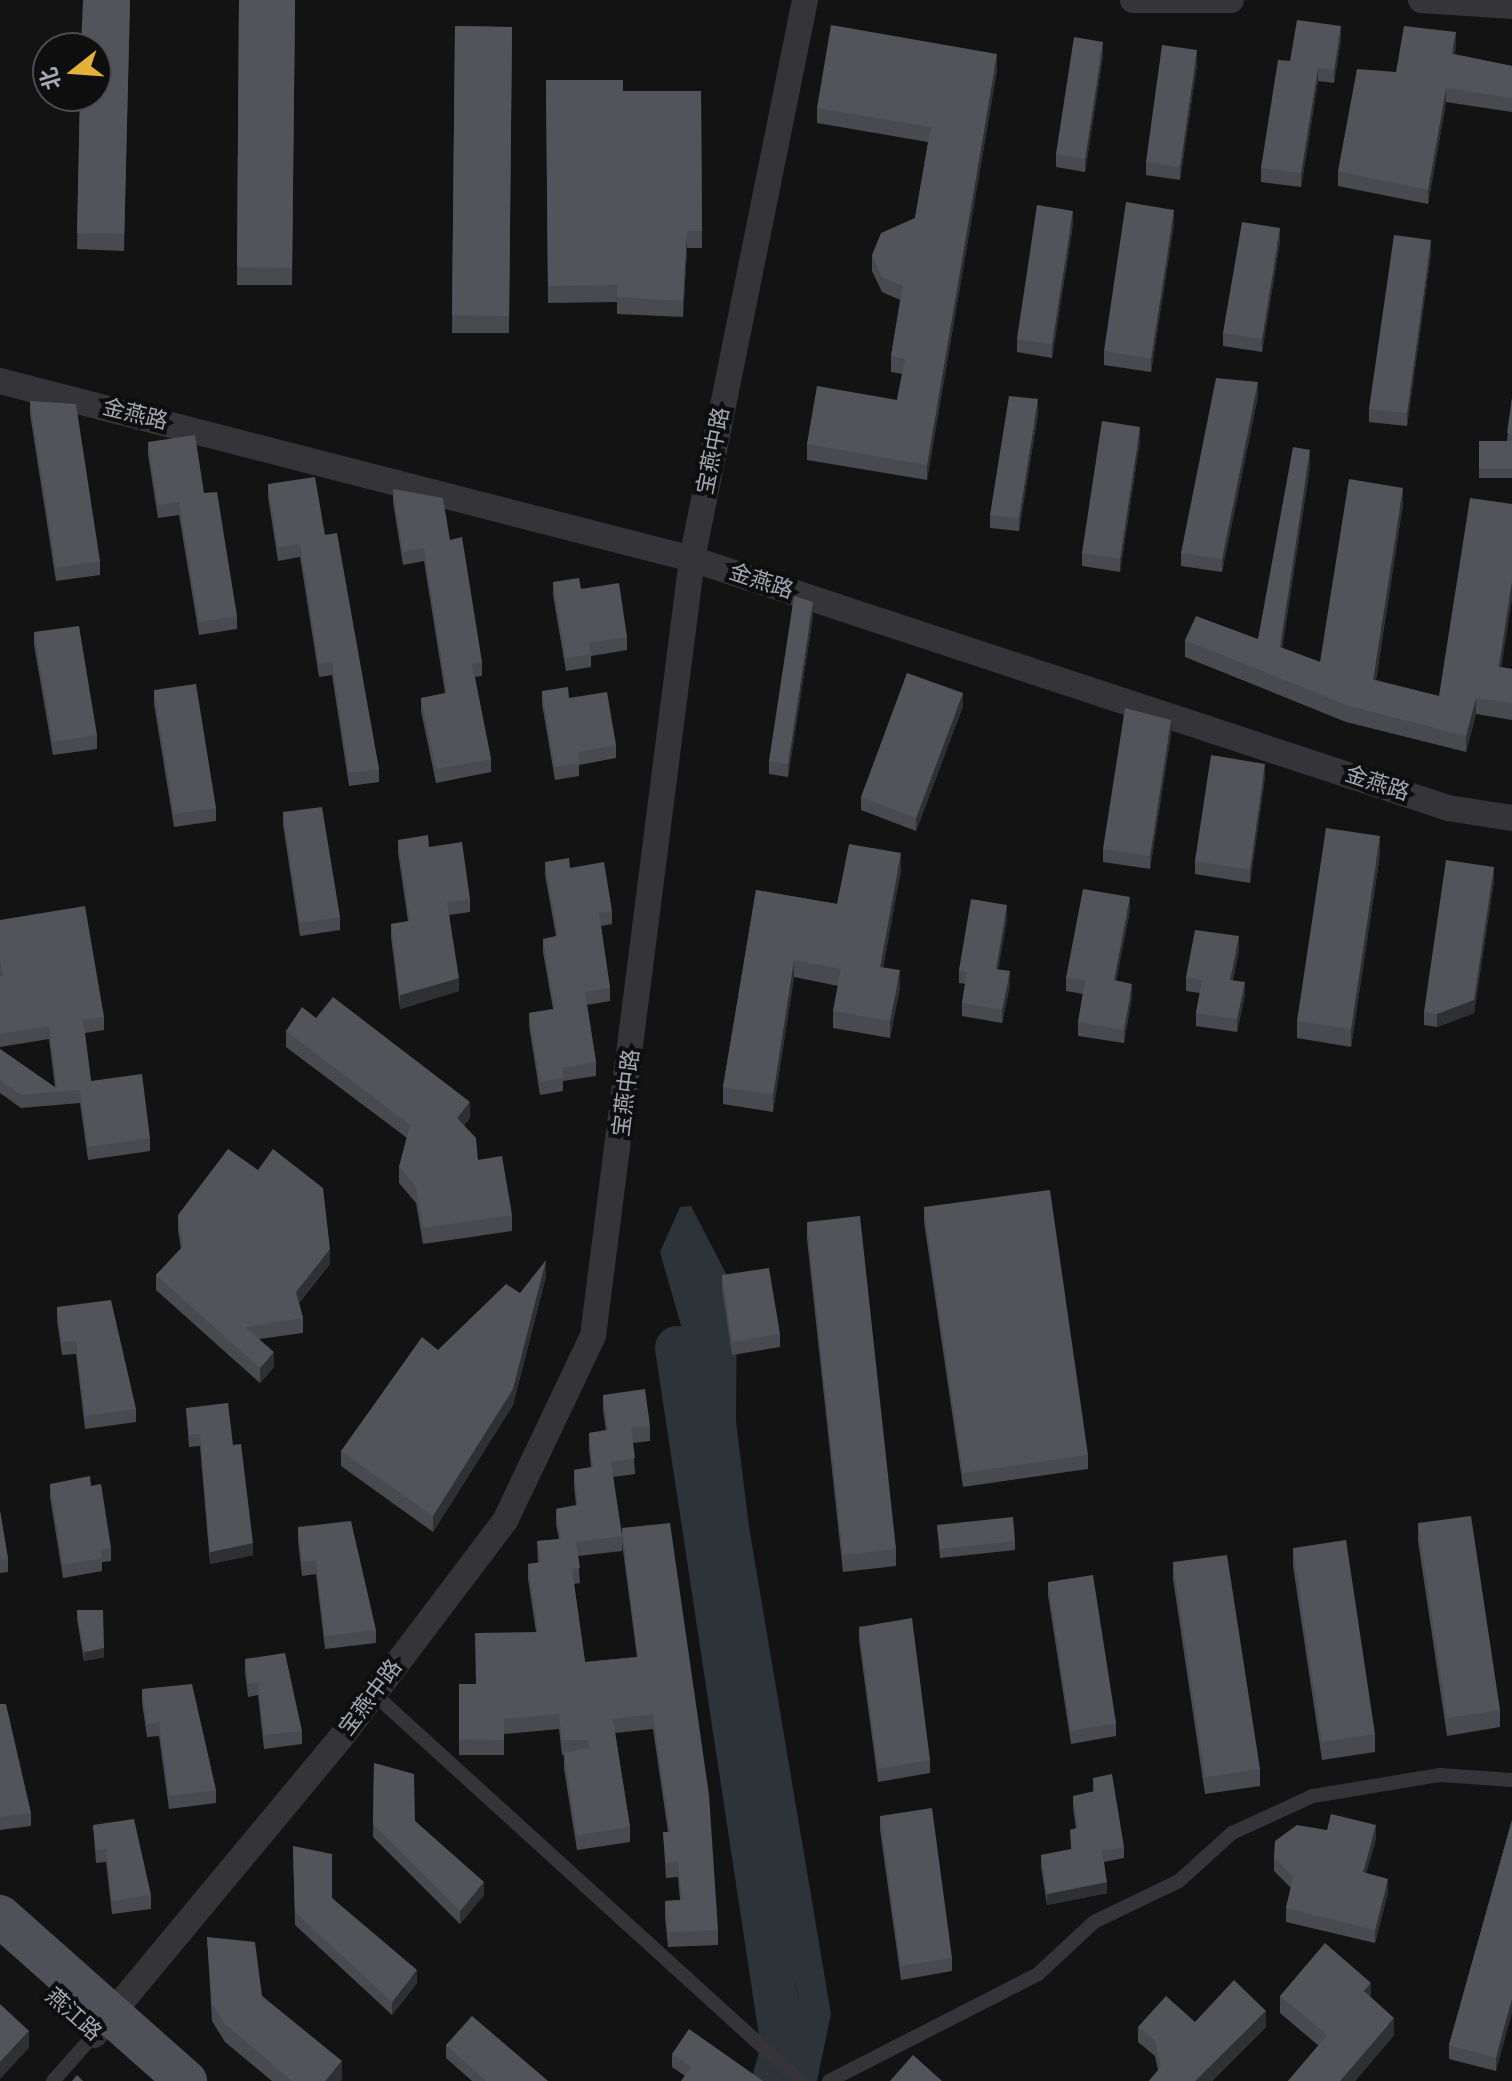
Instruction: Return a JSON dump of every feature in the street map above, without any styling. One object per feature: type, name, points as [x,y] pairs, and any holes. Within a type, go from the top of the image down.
[{"type":"main road","points":[[0,1916],[102,2025],[186,2081]]},
{"type":"main road","name":"燕江路","points":[[0,1949],[102,2025],[146,2081]]},
{"type":"street","name":"宝燕中路","points":[[102,2025],[374,1694],[505,1521],[593,1336],[692,559],[805,0]]},
{"type":"street","points":[[1133,0],[1231,0]]},
{"type":"street","points":[[1421,0],[1512,6]]},
{"type":"street","name":"金燕路","points":[[0,381],[692,559],[1448,808],[1512,818]]},
{"type":"lane","points":[[374,1694],[798,2079]]},
{"type":"lane","points":[[829,2081],[1038,1974],[1094,1922],[1179,1881],[1232,1833],[1313,1796],[1440,1775],[1512,1780]]},
{"type":"lane","points":[[53,2081],[102,2025]]},
{"type":"shaded area","points":[[691,1206],[737,1295],[736,1421],[749,1527],[831,2014],[817,2081],[784,2081],[799,2024],[797,1990],[756,1799],[684,1336],[660,1252],[680,1207]]},
{"type":"building","points":[[83,0],[130,0],[124,234],[77,233],[80,112],[112,112],[112,32],[82,32]]},
{"type":"building","points":[[239,0],[295,0],[292,268],[237,267]]},
{"type":"building","points":[[1297,20],[1341,26],[1334,70],[1318,68],[1301,173],[1261,168],[1278,60],[1290,61]]},
{"type":"building","points":[[831,25],[997,54],[927,465],[807,444],[817,386],[897,400],[905,359],[891,356],[903,286],[882,277],[872,255],[881,233],[915,218],[931,127],[817,108]]},
{"type":"building","points":[[455,26],[512,27],[509,316],[452,315]]},
{"type":"building","points":[[1404,26],[1456,32],[1452,54],[1512,66],[1512,98],[1446,88],[1428,190],[1338,171],[1357,69],[1396,72]]},
{"type":"building","points":[[1074,37],[1103,42],[1085,159],[1056,154]]},
{"type":"building","points":[[1162,45],[1197,50],[1180,167],[1146,162]]},
{"type":"building","points":[[546,80],[623,80],[623,91],[701,91],[702,231],[687,231],[683,301],[617,297],[618,285],[548,286]]},
{"type":"building","points":[[1126,202],[1174,210],[1151,359],[1104,351]]},
{"type":"building","points":[[1037,205],[1073,211],[1052,344],[1017,339]]},
{"type":"building","points":[[1242,222],[1280,228],[1262,339],[1223,333]]},
{"type":"building","points":[[1394,235],[1431,240],[1407,413],[1369,409]]},
{"type":"building","points":[[1216,378],[1258,382],[1222,559],[1181,553]]},
{"type":"building","points":[[1009,396],[1038,399],[1019,518],[990,515]]},
{"type":"building","points":[[1512,398],[1512,434],[1507,433]]},
{"type":"building","points":[[30,401],[76,404],[100,561],[56,568]]},
{"type":"building","points":[[1102,421],[1140,427],[1120,559],[1082,553]]},
{"type":"building","points":[[195,435],[204,493],[217,492],[237,616],[199,622],[179,502],[158,505],[148,442]]},
{"type":"building","points":[[1479,441],[1512,441],[1512,469],[1479,469]]},
{"type":"building","points":[[1293,447],[1310,450],[1280,647],[1320,662],[1349,479],[1403,488],[1373,680],[1439,696],[1470,498],[1512,504],[1512,582],[1499,667],[1512,669],[1512,703],[1476,698],[1466,736],[1346,705],[1185,640],[1196,616],[1258,639]]},
{"type":"building","points":[[315,477],[325,535],[337,533],[379,769],[349,773],[332,662],[319,664],[300,544],[278,547],[268,484]]},
{"type":"building","points":[[393,489],[443,498],[450,540],[462,537],[482,662],[472,664],[491,759],[436,769],[421,698],[447,693],[424,548],[403,552]]},
{"type":"building","points":[[579,578],[581,589],[619,583],[627,637],[589,643],[591,654],[566,658],[553,582]]},
{"type":"building","points":[[794,596],[813,602],[788,764],[769,761]]},
{"type":"building","points":[[79,626],[97,735],[53,742],[34,632]]},
{"type":"building","points":[[907,673],[963,693],[916,818],[861,797]]},
{"type":"building","points":[[196,684],[216,808],[174,814],[154,690]]},
{"type":"building","points":[[568,687],[569,698],[607,692],[616,745],[578,752],[579,763],[555,767],[542,691]]},
{"type":"building","points":[[1125,708],[1171,720],[1150,856],[1103,849]]},
{"type":"building","points":[[1211,755],[1265,764],[1250,870],[1195,861]]},
{"type":"building","points":[[322,807],[340,917],[300,923],[283,812]]},
{"type":"building","points":[[1326,828],[1380,836],[1351,1029],[1297,1021]]},
{"type":"building","points":[[428,835],[429,847],[462,842],[470,899],[447,902],[459,978],[400,995],[391,924],[410,921],[398,840]]},
{"type":"building","points":[[849,844],[901,853],[880,967],[900,970],[890,1021],[833,1011],[841,969],[794,960],[773,1095],[723,1087],[756,890],[837,904]]},
{"type":"building","points":[[569,858],[570,868],[604,862],[612,911],[599,913],[610,988],[585,992],[596,1062],[562,1068],[563,1078],[540,1082],[529,1013],[555,1009],[543,939],[558,936],[545,862]]},
{"type":"building","points":[[1446,860],[1494,867],[1474,1000],[1437,1014],[1424,1012]]},
{"type":"building","points":[[1083,889],[1130,897],[1114,980],[1132,984],[1124,1030],[1078,1022],[1085,981],[1066,978]]},
{"type":"building","points":[[971,899],[1007,905],[996,969],[1010,971],[1002,1010],[962,1003],[967,972],[959,970]]},
{"type":"building","points":[[85,906],[104,1017],[83,1020],[91,1081],[142,1074],[150,1138],[88,1147],[80,1090],[21,1095],[0,1080],[0,1049],[57,1089],[49,1026],[0,1034],[0,976],[3,976],[0,920]]},
{"type":"building","points":[[1195,930],[1239,936],[1230,980],[1245,982],[1237,1019],[1196,1013],[1202,980],[1186,977]]},
{"type":"building","points":[[333,997],[470,1102],[457,1118],[476,1138],[478,1160],[502,1156],[512,1215],[423,1228],[416,1187],[399,1167],[410,1125],[286,1031],[302,1007],[316,1018]]},
{"type":"building","points":[[228,1149],[258,1170],[273,1149],[323,1188],[330,1249],[296,1292],[303,1318],[245,1327],[274,1352],[260,1368],[156,1275],[183,1246],[178,1215]]},
{"type":"building","points":[[1050,1190],[1088,1455],[963,1473],[924,1207]]},
{"type":"building","points":[[860,1216],[896,1549],[843,1555],[807,1222]]},
{"type":"building","points":[[546,1260],[513,1389],[433,1516],[341,1451],[422,1337],[438,1350],[506,1284],[520,1293]]},
{"type":"building","points":[[769,1268],[780,1334],[732,1342],[722,1275]]},
{"type":"building","points":[[111,1300],[136,1409],[85,1416],[76,1341],[62,1342],[57,1307]]},
{"type":"building","points":[[645,1389],[650,1426],[631,1428],[635,1458],[611,1462],[622,1536],[576,1542],[580,1568],[572,1569],[585,1662],[638,1657],[622,1528],[670,1523],[709,1795],[718,1930],[668,1932],[665,1901],[682,1900],[678,1862],[666,1863],[663,1832],[670,1832],[653,1714],[613,1719],[630,1827],[577,1835],[564,1753],[589,1748],[588,1740],[562,1740],[559,1714],[504,1719],[504,1740],[459,1739],[459,1684],[476,1684],[475,1633],[538,1632],[528,1564],[541,1562],[537,1541],[561,1539],[556,1509],[578,1505],[574,1470],[593,1467],[589,1433],[608,1430],[603,1395]]},
{"type":"building","points":[[228,1403],[233,1445],[241,1444],[253,1543],[210,1552],[200,1434],[189,1435],[186,1408]]},
{"type":"building","points":[[90,1476],[91,1486],[101,1484],[111,1548],[101,1549],[102,1558],[63,1565],[50,1484]]},
{"type":"building","points":[[0,1511],[8,1559],[0,1560]]},
{"type":"building","points":[[1471,1516],[1500,1710],[1447,1718],[1418,1523]]},
{"type":"building","points":[[1013,1517],[1015,1541],[940,1549],[937,1525]]},
{"type":"building","points":[[351,1521],[376,1630],[325,1636],[316,1561],[302,1562],[298,1527]]},
{"type":"building","points":[[1346,1540],[1375,1734],[1322,1742],[1293,1548]]},
{"type":"building","points":[[1227,1555],[1260,1769],[1205,1777],[1173,1562]]},
{"type":"building","points":[[1093,1575],[1116,1723],[1071,1731],[1048,1582]]},
{"type":"building","points":[[77,1610],[103,1610],[104,1648],[84,1652]]},
{"type":"building","points":[[912,1618],[930,1760],[878,1769],[859,1627]]},
{"type":"building","points":[[285,1653],[302,1731],[264,1735],[258,1682],[248,1684],[245,1659]]},
{"type":"building","points":[[192,1684],[216,1790],[169,1796],[159,1722],[147,1724],[142,1689]]},
{"type":"building","points":[[0,1704],[6,1704],[31,1813],[0,1817]]},
{"type":"building","points":[[374,1763],[414,1774],[415,1821],[484,1882],[460,1911],[373,1824]]},
{"type":"building","points":[[1112,1774],[1124,1847],[1102,1851],[1107,1882],[1047,1894],[1041,1855],[1072,1849],[1070,1830],[1078,1828],[1073,1796],[1095,1791],[1093,1778]]},
{"type":"building","points":[[932,1808],[952,1958],[901,1966],[880,1816]]},
{"type":"building","points":[[1331,1814],[1376,1825],[1363,1872],[1388,1879],[1375,1930],[1286,1908],[1293,1877],[1274,1857],[1275,1841],[1297,1825],[1327,1830]]},
{"type":"building","points":[[134,1819],[151,1895],[112,1901],[106,1849],[96,1850],[93,1825]]},
{"type":"building","points":[[1512,1820],[1512,1999],[1496,2058],[1449,2045]]},
{"type":"building","points":[[293,1846],[332,1854],[332,1898],[417,1970],[392,2002],[295,1912]]},
{"type":"building","points":[[207,1937],[255,1942],[262,1996],[342,2061],[325,2081],[292,2081],[225,2024],[212,2004]]},
{"type":"building","points":[[1325,1943],[1371,1983],[1364,1991],[1394,2018],[1340,2081],[1288,2081],[1327,2035],[1280,1996]]},
{"type":"building","points":[[1234,1980],[1266,2011],[1195,2081],[1149,2081],[1161,2067],[1155,2040],[1138,2027],[1166,1996],[1195,2022]]},
{"type":"building","points":[[0,2004],[29,2031],[0,2062]]},
{"type":"building","points":[[472,2016],[548,2081],[486,2081],[446,2045]]},
{"type":"building","points":[[689,2029],[763,2081],[681,2081],[691,2067],[672,2054]]},
{"type":"building","points":[[913,2055],[942,2081],[890,2081]]},
{"type":"waterway","points":[[677,1348],[783,2047],[774,2081]]}]
